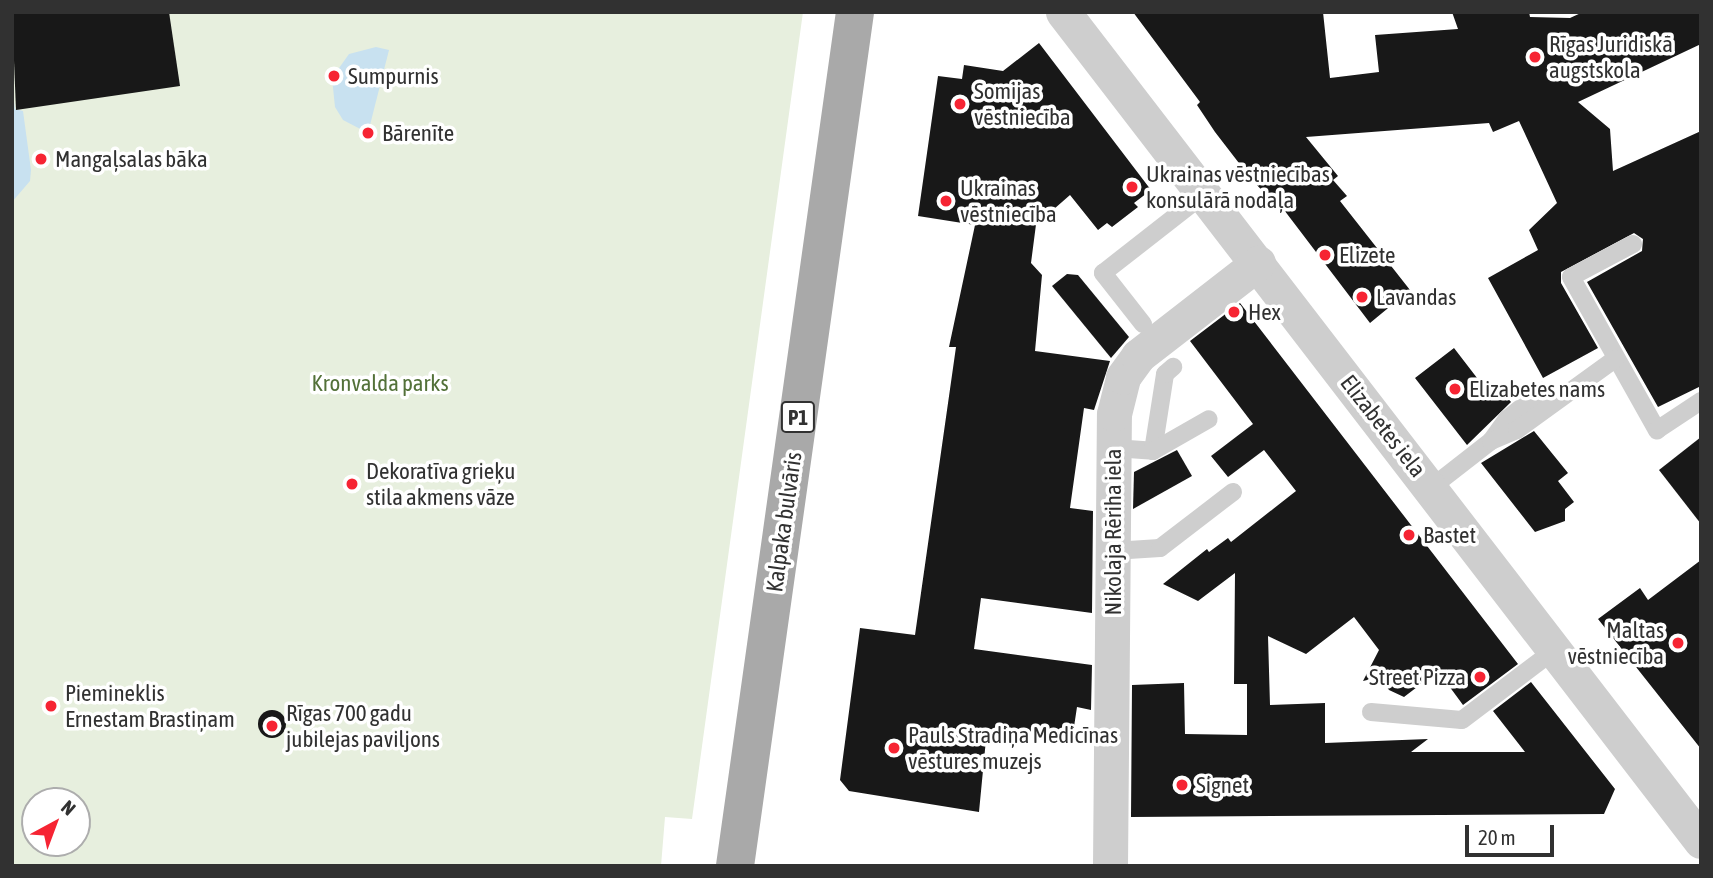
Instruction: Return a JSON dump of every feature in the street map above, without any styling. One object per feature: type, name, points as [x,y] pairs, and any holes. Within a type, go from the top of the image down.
[{"type":"main road","name":"Kalpaka bulvāris","points":[[735,866],[855,12]]},
{"type":"street","name":"Elizabetes iela","points":[[1063,12],[1432,487],[1701,841]]},
{"type":"street","name":"Nikolaja Rēriha iela","points":[[1110,866],[1114,414],[1123,377],[1138,356],[1258,263]]},
{"type":"lane","points":[[1143,324],[1103,273],[1204,194]]},
{"type":"lane","points":[[1633,244],[1571,277],[1657,430],[1701,401]]},
{"type":"lane","points":[[1490,441],[1517,430],[1615,359]]},
{"type":"lane","points":[[1153,451],[1165,374],[1172,367]]},
{"type":"lane","points":[[1432,487],[1490,441],[1507,419],[1542,391]]},
{"type":"lane","points":[[1114,448],[1153,451],[1209,419]]},
{"type":"lane","points":[[1113,551],[1160,548],[1233,492]]},
{"type":"lane","points":[[1371,712],[1462,720],[1556,649]]},
{"type":"green space","name":"Kronvalda parks","points":[[12,12],[803,12],[692,819],[665,817],[661,866],[12,866]]},
{"type":"water","points":[[376,47],[389,50],[368,133],[343,120],[335,107],[332,78],[349,54]]},
{"type":"water","points":[[12,88],[15,109],[23,111],[31,170],[30,181],[12,202]]},
{"type":"building","points":[[12,12],[169,12],[180,86],[16,110]]},
{"type":"building","points":[[1133,12],[1323,12],[1330,78],[1379,72],[1375,35],[1458,29],[1452,12],[1529,12],[1530,17],[1570,18],[1583,12],[1701,12],[1701,44],[1578,102],[1610,129],[1613,171],[1701,131],[1701,386],[1658,407],[1587,282],[1642,251],[1643,239],[1634,233],[1561,272],[1561,283],[1598,348],[1543,378],[1488,278],[1538,250],[1529,230],[1557,203],[1519,121],[1493,132],[1489,123],[1306,137],[1338,176],[1333,180],[1347,196],[1340,201],[1410,290],[1370,323],[1278,202],[1275,204],[1252,180],[1215,132],[1197,105],[1200,102]]},
{"type":"building","points":[[1039,43],[1151,190],[1134,203],[1138,207],[1112,227],[1107,223],[1098,230],[1070,195],[1054,209],[1038,209],[1031,263],[1042,275],[1035,351],[1110,361],[1094,410],[1084,408],[1070,508],[1093,511],[1092,613],[981,598],[974,649],[1092,665],[1091,710],[1077,707],[1072,740],[987,729],[979,812],[849,791],[840,780],[860,628],[915,635],[956,347],[949,347],[975,225],[918,216],[938,76],[962,79],[964,65],[1003,71]]},
{"type":"building","points":[[1067,274],[1078,275],[1129,337],[1111,358],[1052,286]]},
{"type":"building","points":[[1240,303],[1518,664],[1463,705],[1438,671],[1404,697],[1389,690],[1380,677],[1363,681],[1379,650],[1354,617],[1306,654],[1268,636],[1270,705],[1325,703],[1325,743],[1428,739],[1411,752],[1525,752],[1493,711],[1531,682],[1615,789],[1604,814],[1131,817],[1132,685],[1184,683],[1185,734],[1247,735],[1247,684],[1234,684],[1235,573],[1198,601],[1163,584],[1207,549],[1209,552],[1228,538],[1231,542],[1296,491],[1264,450],[1228,477],[1211,456],[1253,424],[1190,341]]},
{"type":"building","name":"Elizabetes nams","points":[[1454,348],[1494,400],[1503,392],[1511,402],[1467,445],[1415,378]]},
{"type":"building","points":[[1534,431],[1568,473],[1558,481],[1574,502],[1565,509],[1565,521],[1535,532],[1481,463]]},
{"type":"building","points":[[1701,437],[1701,524],[1659,470]]},
{"type":"building","points":[[1177,450],[1192,476],[1133,509],[1134,472]]},
{"type":"building","points":[[1701,560],[1701,749],[1598,619],[1640,588],[1648,600]]},
{"type":"building","name":"Rīgas 700 gadu jubilejas paviljons","points":[[272,710],[282,714],[286,724],[282,734],[272,738],[262,734],[258,724],[262,714]]},
{"type":"place","name":"Rīgas Juridiskā augstskola","points":[[1535,57]]},
{"type":"place","name":"Sumpurnis","points":[[334,76]]},
{"type":"place","name":"Somijas vēstniecība","points":[[960,104]]},
{"type":"place","name":"Bārenīte","points":[[368,133]]},
{"type":"place","name":"Mangaļsalas bāka","points":[[41,159]]},
{"type":"place","name":"Ukrainas vēstniecības konsulārā nodaļa","points":[[1132,187]]},
{"type":"place","name":"Ukrainas vēstniecība","points":[[946,201]]},
{"type":"place","name":"Elizete","points":[[1325,255]]},
{"type":"place","name":"Lavandas","points":[[1362,297]]},
{"type":"place","name":"Hex","points":[[1234,312]]},
{"type":"place","name":"Elizabetes nams","points":[[1455,389]]},
{"type":"place","name":"Dekoratīva grieķu stila akmens vāze","points":[[352,484]]},
{"type":"place","name":"Bastet","points":[[1409,535]]},
{"type":"place","name":"Maltas vēstniecība","points":[[1678,643]]},
{"type":"place","name":"Street Pizza","points":[[1480,677]]},
{"type":"place","name":"Piemineklis Ernestam Brastiņam","points":[[51,706]]},
{"type":"place","name":"Rīgas 700 gadu jubilejas paviljons","points":[[272,726]]},
{"type":"place","name":"Pauls Stradiņa Medicīnas vēstures muzejs","points":[[894,748]]},
{"type":"place","name":"Signet","points":[[1182,785]]}]
